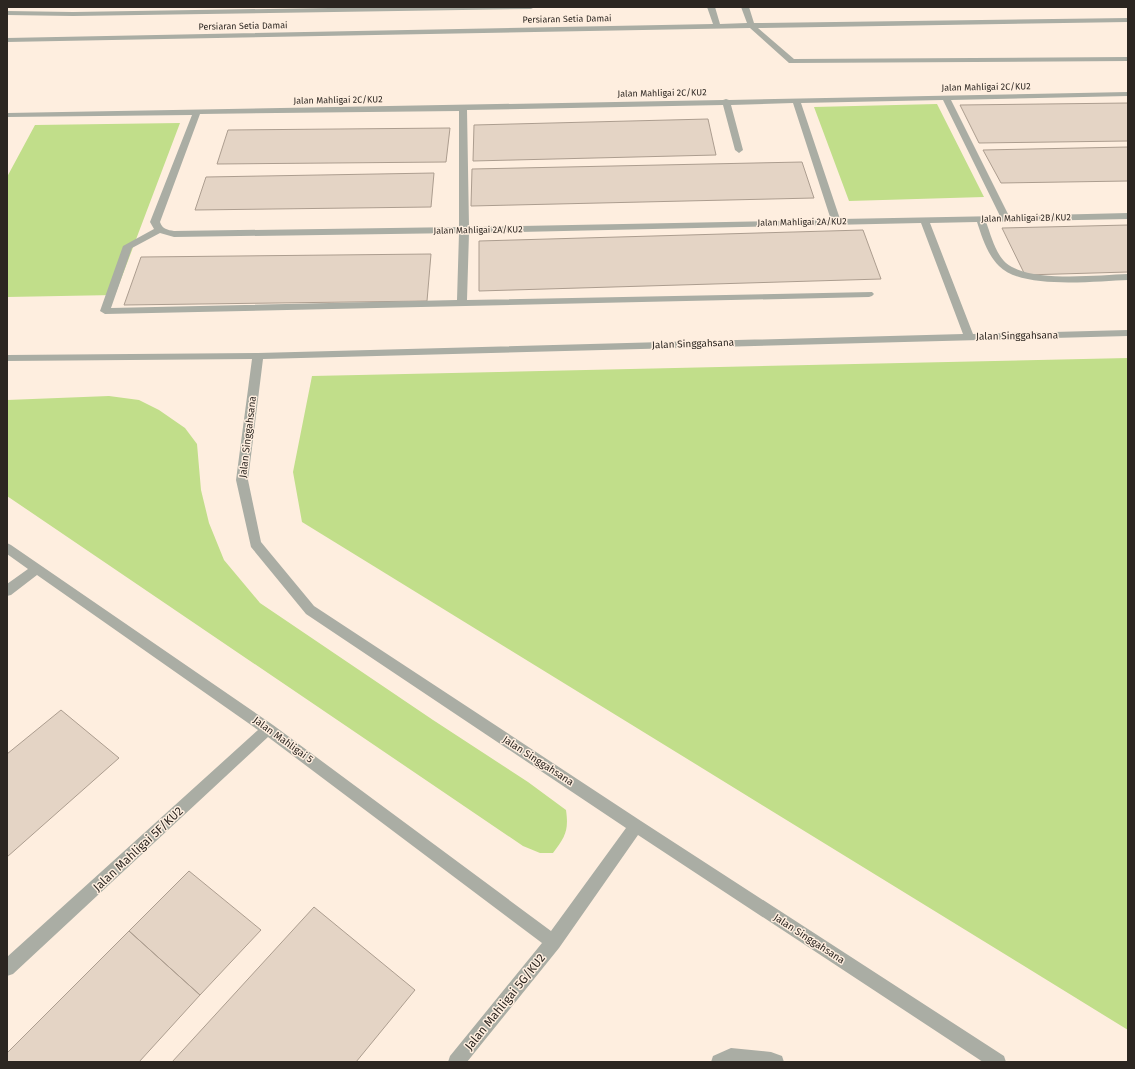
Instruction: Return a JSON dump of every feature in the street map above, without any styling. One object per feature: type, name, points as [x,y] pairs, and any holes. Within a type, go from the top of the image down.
[{"type":"street","name":"Persiaran Setia Damai","points":[[7,13],[73,14],[531,7]]},
{"type":"street","points":[[711,7],[717,26]]},
{"type":"street","points":[[745,7],[751,25],[792,61],[1128,59]]},
{"type":"street","name":"Persiaran Setia Damai","points":[[7,40],[751,25],[1128,20]]},
{"type":"street","points":[[786,68],[792,61]]},
{"type":"street","name":"Jalan Mahligai 2C/KU2","points":[[8,117],[726,101],[1128,94]]},
{"type":"street","points":[[945,97],[1006,218]]},
{"type":"street","points":[[796,100],[836,221]]},
{"type":"street","points":[[726,101],[739,150]]},
{"type":"street","points":[[462,304],[461,293],[464,230],[463,108]]},
{"type":"street","points":[[197,112],[156,222],[156,226],[160,230],[128,246],[105,311],[869,294]]},
{"type":"street","name":"Jalan Mahligai 2B/KU2","points":[[924,220],[1128,216]]},
{"type":"street","points":[[980,219],[995,255],[1003,265],[1022,275],[1050,278],[1128,276]]},
{"type":"street","points":[[924,220],[969,337]]},
{"type":"street","name":"Jalan Mahligai 2A/KU2","points":[[160,230],[174,234],[464,230],[924,220]]},
{"type":"street","name":"Jalan Singgahsana","points":[[7,358],[258,356],[1128,333]]},
{"type":"street","name":"Jalan Singgahsana","points":[[258,356],[242,480],[256,544],[310,610],[636,826],[998,1062]]},
{"type":"street","name":"Jalan Mahligai 5","points":[[7,548],[268,729],[553,942]]},
{"type":"street","points":[[7,591],[37,568]]},
{"type":"street","name":"Jalan Mahligai 5F/KU2","points":[[7,968],[268,729]]},
{"type":"street","name":"Jalan Mahligai 5G/KU2","points":[[456,1062],[553,942],[636,826]]},
{"type":"street","points":[[725,1059],[772,1060],[776,1062]]},
{"type":"green space","points":[[937,104],[984,197],[849,201],[814,107]]},
{"type":"green space","points":[[180,123],[115,295],[7,297],[7,177],[35,125]]},
{"type":"green space","points":[[1128,358],[1128,1030],[302,522],[293,472],[312,376]]},
{"type":"green space","points":[[109,396],[139,400],[159,410],[185,428],[197,444],[201,490],[209,523],[224,560],[260,603],[433,720],[528,782],[566,810],[567,823],[565,833],[561,842],[553,853],[540,853],[523,846],[7,496],[7,400]]},
{"type":"building","points":[[1128,103],[1128,141],[979,143],[960,105]]},
{"type":"building","points":[[708,119],[716,155],[473,161],[474,125]]},
{"type":"building","points":[[450,128],[446,162],[217,164],[228,130]]},
{"type":"building","points":[[1128,147],[1128,181],[1001,183],[983,150]]},
{"type":"building","points":[[802,162],[814,198],[471,206],[472,169]]},
{"type":"building","points":[[434,173],[431,207],[195,210],[206,177]]},
{"type":"building","points":[[1128,225],[1128,272],[1025,275],[1002,228]]},
{"type":"building","points":[[863,230],[881,279],[479,291],[479,241]]},
{"type":"building","points":[[431,254],[427,301],[124,305],[141,257]]},
{"type":"building","points":[[61,710],[119,758],[7,857],[7,754]]},
{"type":"building","points":[[189,871],[261,930],[200,995],[129,931]]},
{"type":"building","points":[[314,907],[415,990],[356,1062],[172,1062]]},
{"type":"building","points":[[129,931],[200,995],[139,1062],[7,1062],[7,1053]]}]
